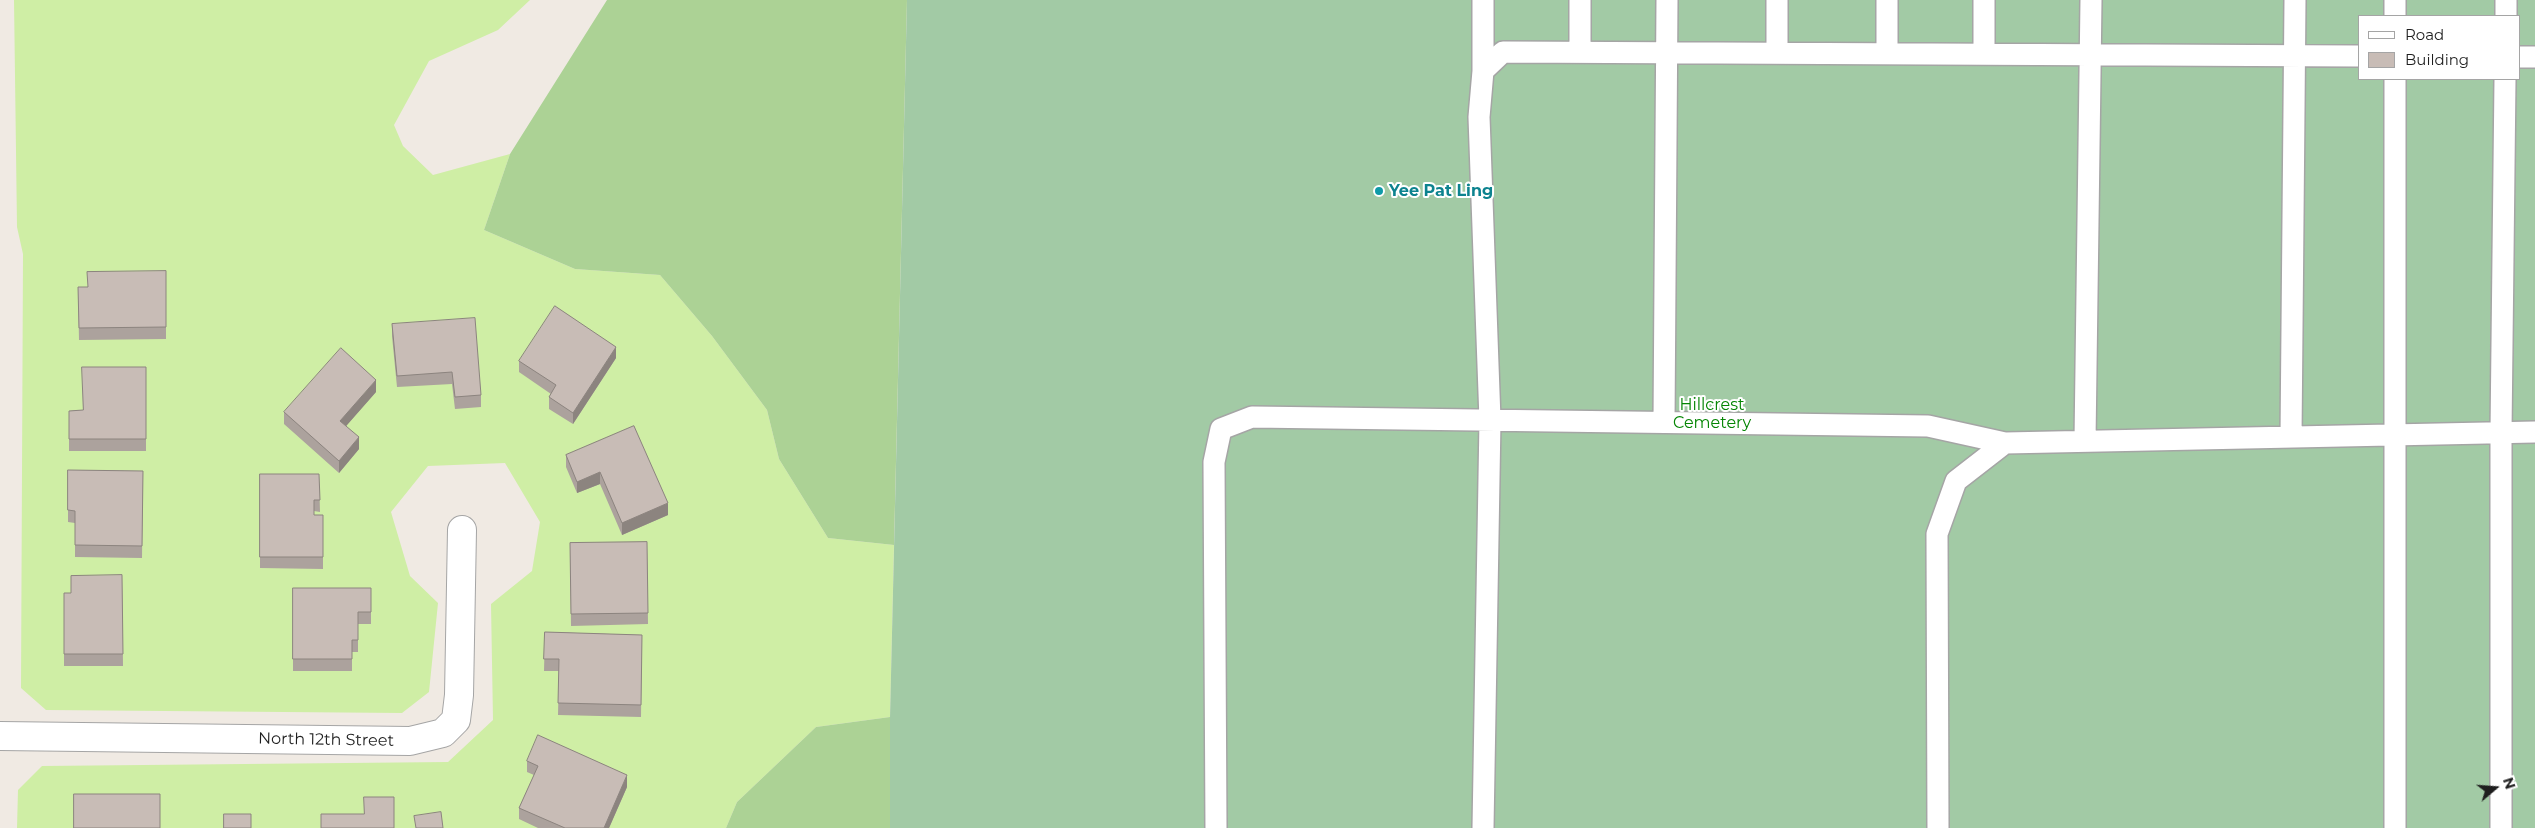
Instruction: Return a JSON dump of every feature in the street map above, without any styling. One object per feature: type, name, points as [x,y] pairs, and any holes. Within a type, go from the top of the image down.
[{"type":"street","name":"North 12th Street","points":[[0,736],[410,740],[443,733],[456,720],[458,703],[462,530]]},
{"type":"lane","points":[[1483,0],[1483,71],[1479,118],[1490,420],[1483,828]]},
{"type":"lane","points":[[1580,0],[1580,52]]},
{"type":"lane","points":[[1664,422],[1667,0]]},
{"type":"lane","points":[[1777,53],[1778,0]]},
{"type":"lane","points":[[1887,0],[1887,54]]},
{"type":"lane","points":[[1984,0],[1984,54]]},
{"type":"lane","points":[[2084,441],[2091,0]]},
{"type":"lane","points":[[2291,437],[2295,0]]},
{"type":"lane","points":[[2395,0],[2395,15]]},
{"type":"lane","points":[[2506,0],[2506,15]]},
{"type":"lane","points":[[1483,71],[1502,52],[2358,56]]},
{"type":"lane","points":[[2520,56],[2535,57]]},
{"type":"lane","points":[[2395,80],[2395,828]]},
{"type":"lane","points":[[2501,828],[2501,432],[2505,80]]},
{"type":"lane","points":[[1216,828],[1214,462],[1222,429],[1252,417],[1928,426],[2005,443],[2535,432]]},
{"type":"lane","points":[[1938,828],[1937,534],[1956,481],[2005,443]]},
{"type":"green space","points":[[14,0],[530,0],[498,30],[429,61],[394,125],[403,146],[433,175],[510,154],[484,230],[575,269],[660,275],[712,336],[767,410],[779,459],[828,538],[894,545],[890,717],[816,727],[737,802],[726,828],[17,828],[18,790],[42,766],[448,762],[493,720],[491,604],[532,571],[540,522],[505,463],[428,466],[391,512],[410,576],[438,603],[429,692],[402,713],[46,710],[21,688],[23,254],[17,227]]},
{"type":"green space","points":[[607,0],[907,0],[894,545],[828,538],[779,459],[767,410],[712,336],[660,275],[575,269],[484,230],[510,154]]},
{"type":"green space","name":"Hillcrest Cemetery","points":[[907,0],[2535,0],[2535,828],[890,828],[890,717]]},
{"type":"green space","points":[[890,717],[890,828],[726,828],[737,802],[816,727]]},
{"type":"building","points":[[166,271],[166,327],[79,328],[78,287],[88,287],[87,272]]},
{"type":"building","points":[[555,306],[616,347],[573,413],[549,397],[556,385],[519,361]]},
{"type":"building","points":[[475,318],[481,395],[455,397],[452,372],[397,376],[392,324]]},
{"type":"building","points":[[341,348],[376,380],[340,421],[359,437],[339,461],[284,412]]},
{"type":"building","points":[[82,367],[146,367],[146,439],[69,439],[69,411],[83,410]]},
{"type":"building","points":[[634,426],[668,503],[622,523],[600,472],[577,482],[566,455]]},
{"type":"building","points":[[68,470],[143,471],[142,546],[75,545],[75,511],[68,510]]},
{"type":"building","points":[[260,474],[319,474],[320,500],[314,500],[314,515],[323,515],[323,557],[260,557]]},
{"type":"building","points":[[647,542],[648,613],[571,614],[570,543]]},
{"type":"building","points":[[122,575],[123,654],[64,654],[64,593],[71,593],[71,576]]},
{"type":"building","points":[[293,588],[371,588],[371,612],[358,612],[358,640],[352,640],[352,659],[293,659]]},
{"type":"building","points":[[545,632],[642,635],[641,705],[558,703],[559,659],[544,659]]},
{"type":"building","points":[[538,735],[627,775],[604,828],[565,828],[519,808],[538,766],[527,761]]},
{"type":"building","points":[[74,794],[160,794],[160,828],[74,828]]},
{"type":"building","points":[[364,797],[394,797],[394,828],[321,828],[321,814],[364,814]]},
{"type":"building","points":[[441,812],[443,828],[416,828],[414,816]]},
{"type":"building","points":[[224,814],[251,814],[251,828],[224,828]]},
{"type":"place","name":"Yee Pat Ling","points":[[1379,191]]}]
